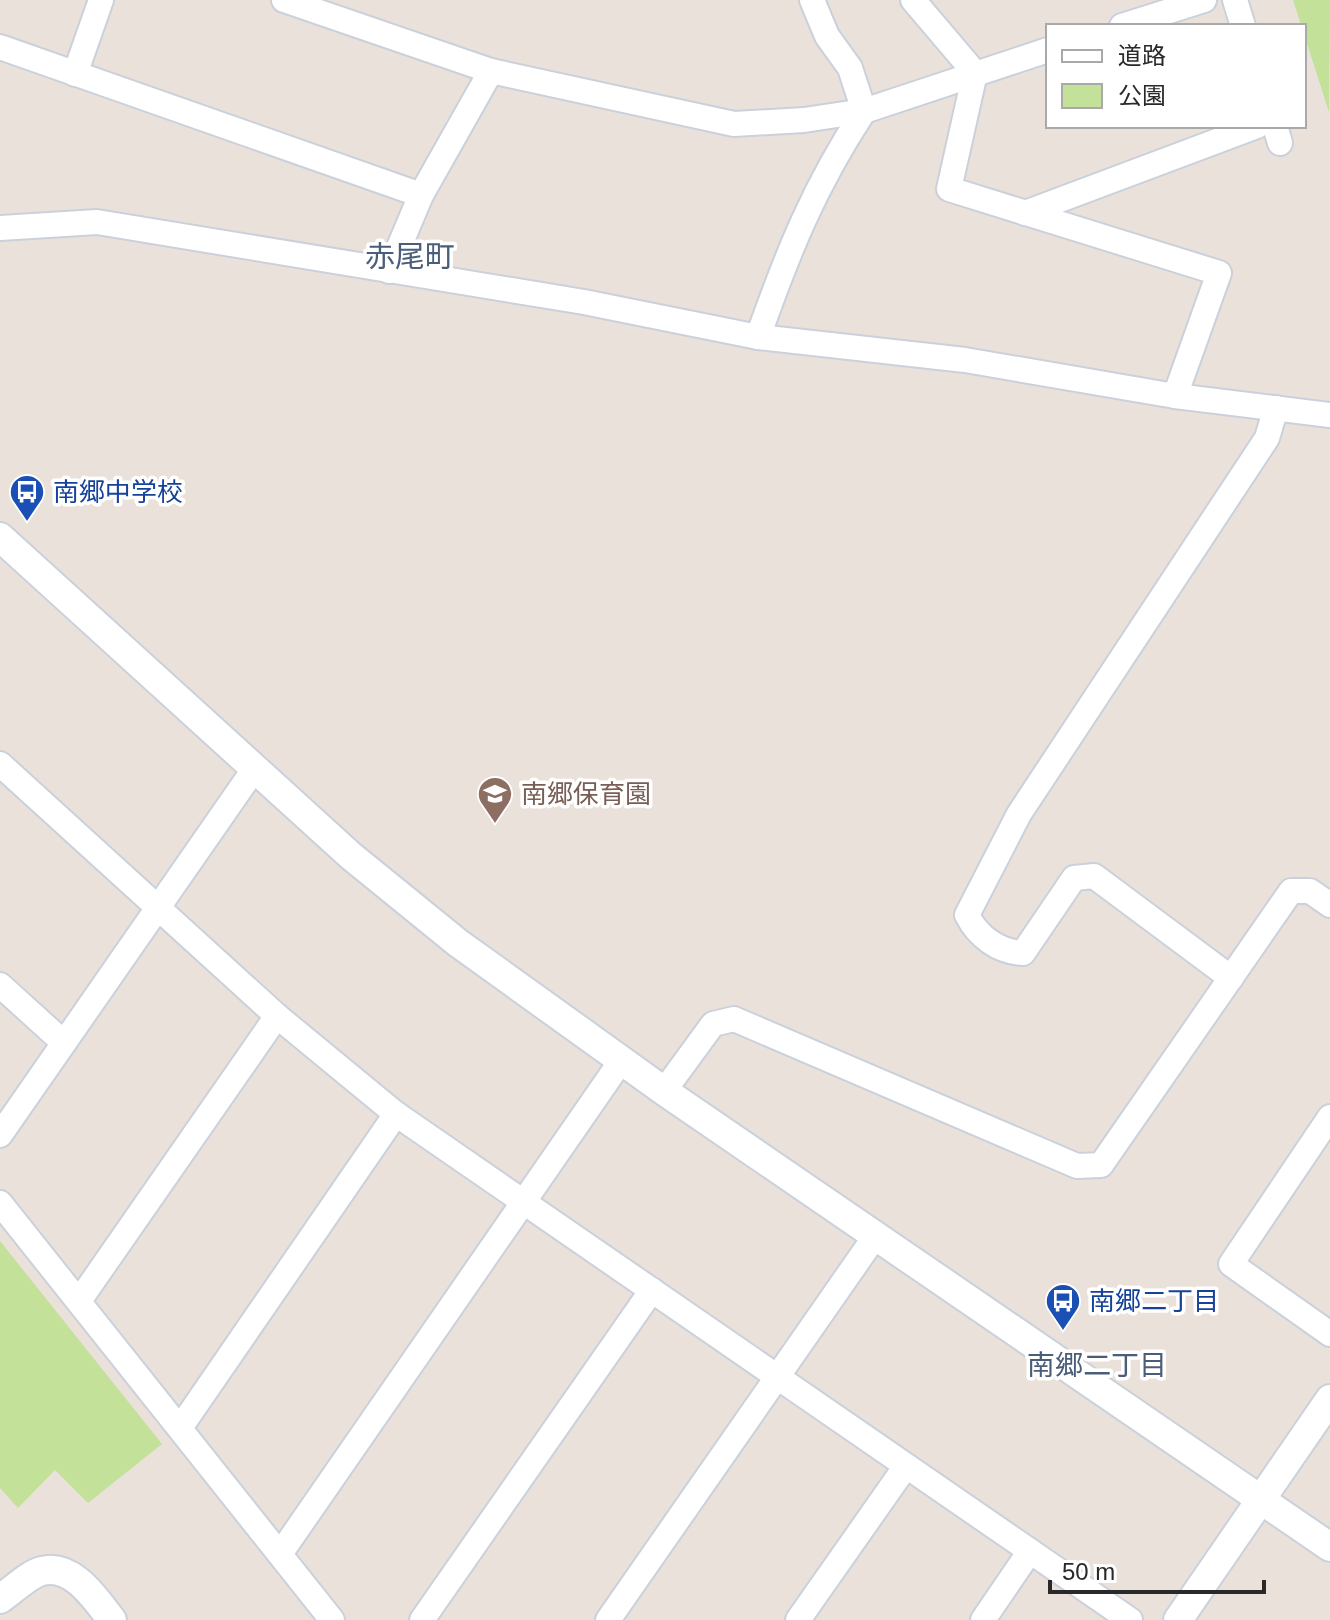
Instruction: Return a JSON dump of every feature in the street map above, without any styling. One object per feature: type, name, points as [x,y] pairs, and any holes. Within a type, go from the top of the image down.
[{"type":"street","points":[[75,74],[101,0]]},
{"type":"street","points":[[284,0],[491,71],[734,124],[804,120],[864,111],[1046,51]]},
{"type":"street","points":[[812,0],[827,36],[850,68],[864,111]]},
{"type":"street","points":[[913,0],[975,73]]},
{"type":"street","points":[[1128,24],[1204,0]]},
{"type":"street","points":[[1235,0],[1242,24]]},
{"type":"street","points":[[0,47],[421,195]]},
{"type":"street","points":[[389,271],[421,195],[491,71]]},
{"type":"street","points":[[975,73],[949,189],[1219,273],[1175,396]]},
{"type":"street","points":[[758,337],[790,246],[827,166],[864,111]]},
{"type":"street","points":[[1025,213],[1252,128]]},
{"type":"street","points":[[0,228],[97,222],[584,302],[758,337],[965,360],[1175,396],[1330,415]]},
{"type":"street","points":[[1231,978],[1094,876],[1074,878],[1023,953],[1007,952],[996,945],[974,930],[967,915],[1019,814],[1267,438],[1276,408]]},
{"type":"street","points":[[0,537],[351,856],[458,943],[664,1091],[1330,1547]]},
{"type":"street","points":[[0,764],[277,1016],[396,1114],[1130,1620]]},
{"type":"street","points":[[0,1135],[255,768]]},
{"type":"street","points":[[664,1091],[713,1024],[734,1019],[1077,1166],[1101,1165],[1291,891],[1310,891],[1330,905]]},
{"type":"street","points":[[0,985],[64,1043]]},
{"type":"street","points":[[79,1301],[277,1016]]},
{"type":"street","points":[[280,1554],[621,1061]]},
{"type":"street","points":[[180,1428],[396,1114]]},
{"type":"street","points":[[1330,1117],[1231,1264],[1330,1334]]},
{"type":"street","points":[[0,1203],[332,1620]]},
{"type":"street","points":[[608,1620],[876,1235]]},
{"type":"street","points":[[422,1620],[652,1290]]},
{"type":"street","points":[[1178,1620],[1330,1399]]},
{"type":"street","points":[[798,1620],[906,1466]]},
{"type":"street","points":[[983,1620],[1030,1551]]},
{"type":"street","points":[[0,1599],[40,1571],[58,1570],[74,1578],[112,1620]]},
{"type":"green space","points":[[1293,0],[1330,0],[1329,112],[1306,40],[1306,24],[1301,24]]},
{"type":"green space","points":[[0,1241],[162,1444],[88,1503],[55,1470],[18,1508],[0,1488]]},
{"type":"place","name":"南郷中学校","points":[[27,523]]},
{"type":"place","name":"南郷保育園","points":[[495,825]]},
{"type":"place","name":"南郷二丁目","points":[[1063,1332]]},
{"type":"district","name":"赤尾町","points":[[410,256]]},
{"type":"district","name":"南郷二丁目","points":[[1097,1365]]}]
